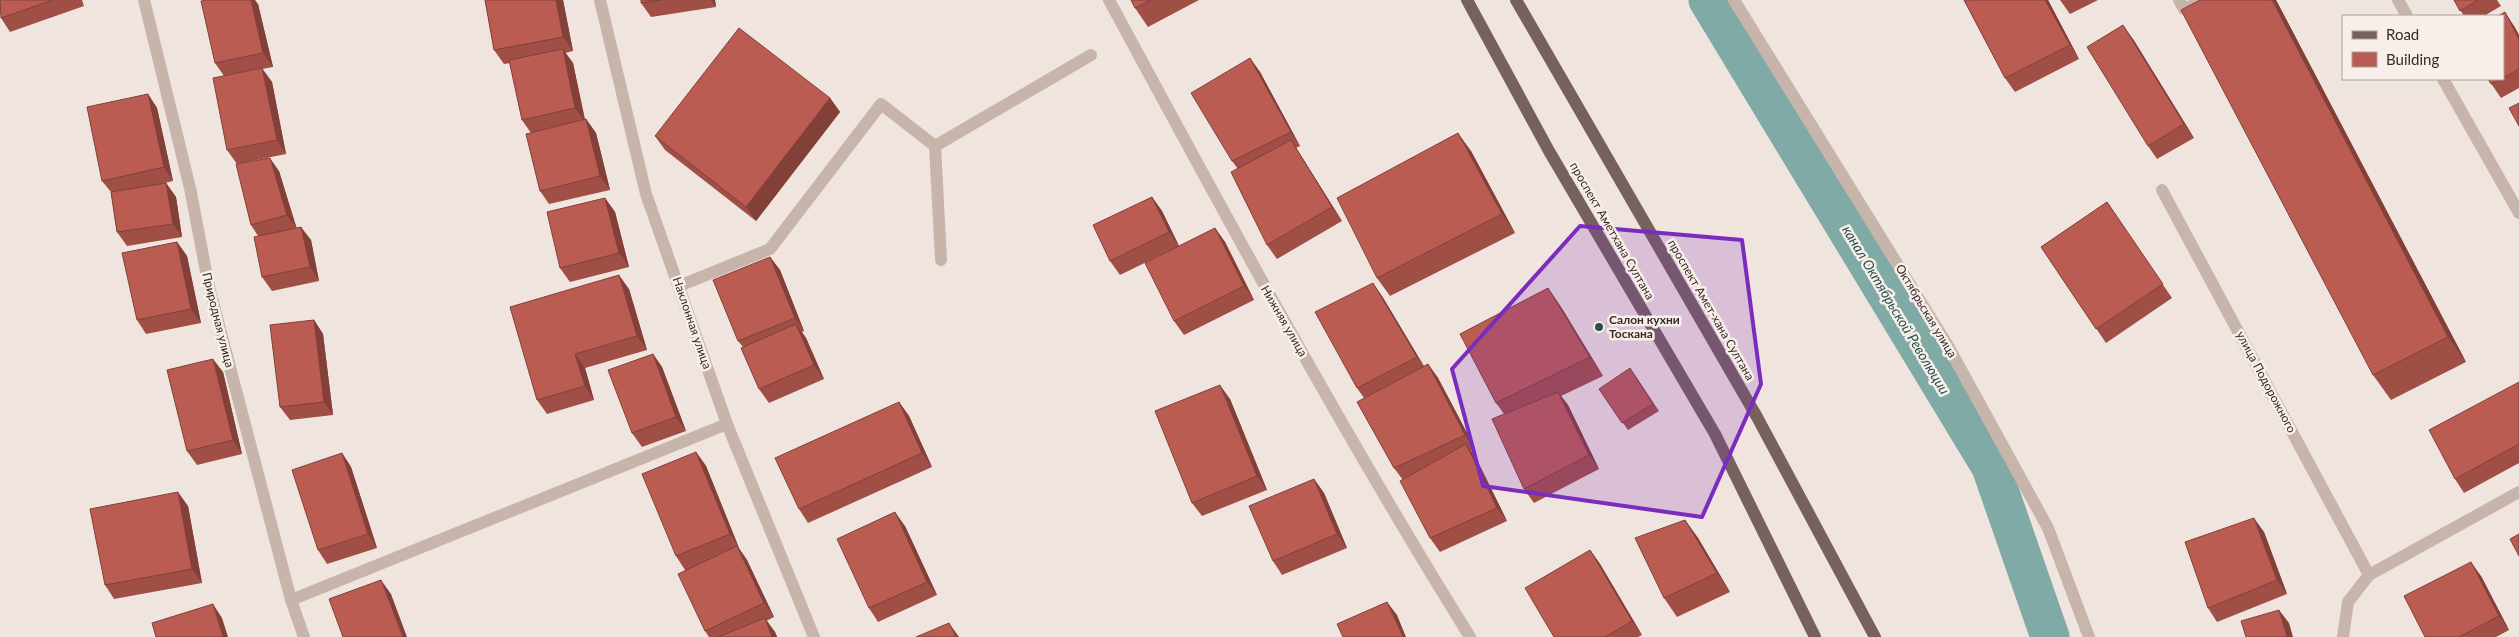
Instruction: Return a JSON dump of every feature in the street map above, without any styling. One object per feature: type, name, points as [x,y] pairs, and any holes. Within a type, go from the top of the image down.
[{"type":"main road","name":"проспект Аметхана Султана","points":[[1467,0],[1549,151],[1715,434],[1815,637]]},
{"type":"main road","name":"проспект Амет-хана Султана","points":[[1516,0],[1757,417],[1875,637]]},
{"type":"street","name":"Природная улица","points":[[144,0],[190,188],[209,287],[291,600],[304,637]]},
{"type":"street","name":"Наклонная улица","points":[[600,0],[646,194],[727,424],[814,637]]},
{"type":"street","name":"Нижняя улица","points":[[1109,0],[1250,260],[1412,544],[1470,637]]},
{"type":"street","name":"Октябрьская улица","points":[[1734,0],[1948,346],[2048,528],[2089,637]]},
{"type":"street","points":[[2179,0],[2184,9],[2206,0]]},
{"type":"street","points":[[2398,0],[2407,15]]},
{"type":"street","points":[[935,146],[1091,56]]},
{"type":"street","points":[[2444,80],[2519,213]]},
{"type":"street","points":[[679,286],[770,249],[881,104],[935,146],[941,260]]},
{"type":"street","name":"улица Подорожного","points":[[2162,190],[2369,575]]},
{"type":"street","points":[[291,600],[727,424]]},
{"type":"street","points":[[2343,637],[2348,602],[2369,575],[2519,492]]},
{"type":"highlighted area","points":[[1580,226],[1742,240],[1761,384],[1702,517],[1483,486],[1452,369]]},
{"type":"building","points":[[0,0],[53,0],[1,18]]},
{"type":"building","points":[[251,0],[263,53],[215,63],[201,1]]},
{"type":"building","points":[[485,0],[556,0],[563,37],[494,50]]},
{"type":"building","points":[[641,0],[661,0],[641,3]]},
{"type":"building","points":[[1131,0],[1151,0],[1135,8]]},
{"type":"building","points":[[1964,0],[2045,0],[2070,45],[2005,78]]},
{"type":"building","points":[[2200,0],[2272,0],[2448,337],[2373,375],[2181,10]]},
{"type":"building","points":[[2454,0],[2478,0],[2460,11]]},
{"type":"building","points":[[2505,12],[2519,39],[2519,69],[2504,77],[2504,15],[2500,15]]},
{"type":"building","points":[[2123,25],[2184,124],[2148,146],[2087,47]]},
{"type":"building","points":[[739,28],[830,98],[746,207],[655,136]]},
{"type":"building","points":[[563,49],[575,108],[522,120],[509,60]]},
{"type":"building","points":[[1250,58],[1291,132],[1232,161],[1191,93]]},
{"type":"building","points":[[262,68],[277,140],[227,150],[213,78]]},
{"type":"building","points":[[2489,80],[2499,80],[2491,84]]},
{"type":"building","points":[[148,94],[164,167],[102,181],[87,107]]},
{"type":"building","points":[[2519,103],[2519,126],[2509,108]]},
{"type":"building","points":[[586,119],[600,176],[540,191],[526,134]]},
{"type":"building","points":[[1458,133],[1502,214],[1377,278],[1337,198]]},
{"type":"building","points":[[1291,140],[1332,207],[1267,245],[1231,172]]},
{"type":"building","points":[[270,158],[287,215],[251,225],[236,164]]},
{"type":"building","points":[[166,183],[173,224],[117,232],[111,192]]},
{"type":"building","points":[[1152,197],[1169,232],[1110,261],[1093,225]]},
{"type":"building","points":[[605,198],[619,253],[560,268],[547,212]]},
{"type":"building","points":[[2107,202],[2163,284],[2096,329],[2041,247]]},
{"type":"building","points":[[301,227],[310,267],[262,277],[254,237]]},
{"type":"building","points":[[1215,228],[1244,286],[1174,321],[1145,263]]},
{"type":"building","points":[[177,242],[191,309],[137,320],[122,253]]},
{"type":"building","points":[[770,257],[795,318],[738,341],[713,280]]},
{"type":"building","points":[[619,275],[637,336],[575,354],[585,386],[537,400],[510,307]]},
{"type":"building","points":[[1373,283],[1417,357],[1357,388],[1315,312]]},
{"type":"building","points":[[1548,288],[1590,357],[1496,403],[1460,334]]},
{"type":"building","points":[[314,320],[324,402],[280,407],[270,325]]},
{"type":"building","points":[[796,324],[814,365],[759,389],[741,348]]},
{"type":"building","points":[[653,354],[676,417],[632,433],[608,370]]},
{"type":"building","points":[[213,359],[233,440],[187,451],[167,370]]},
{"type":"building","points":[[1428,364],[1465,435],[1394,468],[1357,402]]},
{"type":"building","points":[[1630,368],[1653,404],[1622,423],[1599,389]]},
{"type":"building","points":[[2519,382],[2519,444],[2455,479],[2429,430]]},
{"type":"building","points":[[1220,385],[1257,476],[1192,503],[1155,411]]},
{"type":"building","points":[[1558,392],[1589,455],[1524,489],[1492,419]]},
{"type":"building","points":[[899,402],[922,453],[799,509],[775,458]]},
{"type":"building","points":[[1466,444],[1497,508],[1430,538],[1400,481]]},
{"type":"building","points":[[696,452],[730,534],[676,556],[642,474]]},
{"type":"building","points":[[342,453],[368,534],[318,550],[292,470]]},
{"type":"building","points":[[1314,479],[1337,534],[1273,561],[1249,506]]},
{"type":"building","points":[[178,492],[192,569],[105,585],[90,509]]},
{"type":"building","points":[[895,512],[927,582],[869,608],[837,539]]},
{"type":"building","points":[[2254,518],[2277,580],[2208,608],[2185,542]]},
{"type":"building","points":[[1685,520],[1717,573],[1664,598],[1635,538]]},
{"type":"building","points":[[2519,534],[2519,556],[2510,539]]},
{"type":"building","points":[[737,546],[764,603],[705,631],[678,574]]},
{"type":"building","points":[[1590,550],[1632,621],[1605,637],[1554,637],[1525,588]]},
{"type":"building","points":[[2471,562],[2499,616],[2459,637],[2425,637],[2404,596]]},
{"type":"building","points":[[381,580],[403,637],[343,637],[329,599]]},
{"type":"building","points":[[1387,602],[1403,637],[1343,637],[1337,624]]},
{"type":"building","points":[[213,604],[223,637],[156,637],[152,623]]},
{"type":"building","points":[[2279,610],[2287,637],[2246,637],[2241,621]]},
{"type":"building","points":[[765,618],[772,637],[718,637]]},
{"type":"building","points":[[949,623],[956,637],[916,637]]},
{"type":"waterway","name":"канал Октябрьской Революции","points":[[1708,0],[1991,467],[2050,637]]},
{"type":"place","name":"Салон кухни Тоскана","points":[[1599,327]]}]
